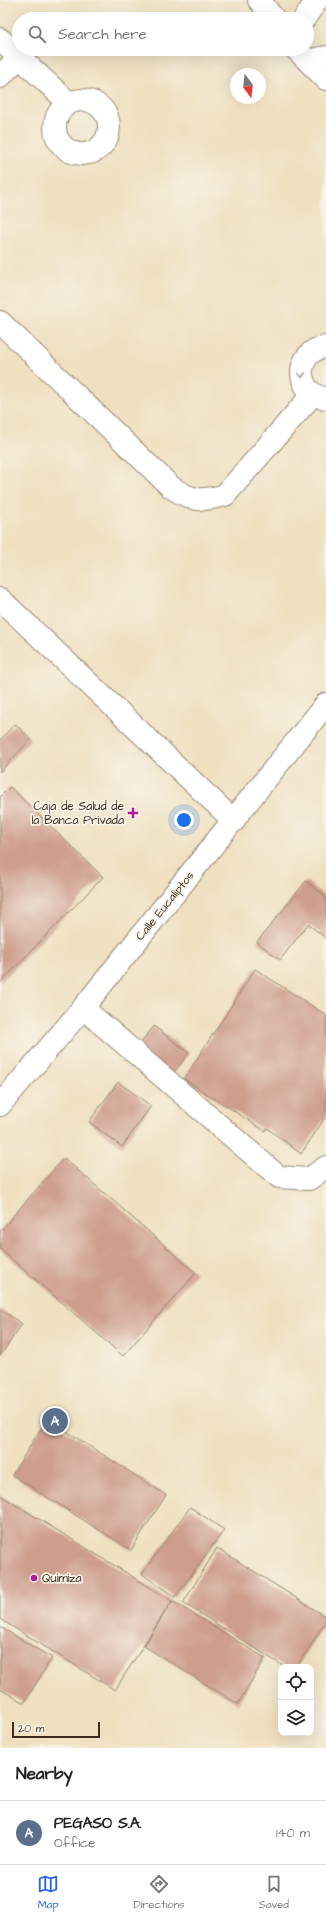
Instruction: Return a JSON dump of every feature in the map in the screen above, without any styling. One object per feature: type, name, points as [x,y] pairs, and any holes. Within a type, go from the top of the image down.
[{"type":"street","points":[[259,0],[268,12]]},
{"type":"street","points":[[309,12],[317,0]]},
{"type":"street","points":[[0,39],[12,50]]},
{"type":"street","points":[[302,56],[326,79]]},
{"type":"street","points":[[0,77],[19,57],[69,103]]},
{"type":"street","points":[[0,322],[171,486],[188,498],[208,500],[225,495],[319,396],[306,388],[302,381],[302,364],[312,352],[326,347]]},
{"type":"street","points":[[0,599],[234,821]]},
{"type":"street","name":"Calle Eucaliptos","points":[[0,1105],[84,1008],[326,704]]},
{"type":"street","points":[[84,1008],[279,1177],[309,1179],[326,1167]]},
{"type":"lane","points":[[314,55],[326,55]]},
{"type":"building","points":[[15,724],[31,739],[0,772],[0,740]]},
{"type":"building","points":[[10,787],[103,877],[0,983],[0,797]]},
{"type":"building","points":[[306,881],[326,897],[326,938],[308,924],[280,960],[257,942]]},
{"type":"building","points":[[255,969],[326,1015],[326,1116],[301,1154],[267,1128],[265,1131],[184,1079]]},
{"type":"building","points":[[154,1026],[189,1053],[171,1076],[136,1049]]},
{"type":"building","points":[[118,1082],[151,1106],[122,1147],[89,1122]]},
{"type":"building","points":[[64,1158],[196,1273],[123,1356],[0,1249],[0,1231]]},
{"type":"building","points":[[0,1309],[22,1324],[0,1356]]},
{"type":"building","points":[[47,1419],[166,1495],[131,1550],[12,1475]]},
{"type":"building","points":[[0,1495],[172,1601],[115,1690],[0,1619]]},
{"type":"building","points":[[190,1507],[224,1530],[175,1597],[142,1574]]},
{"type":"building","points":[[217,1548],[326,1617],[326,1621],[299,1664],[280,1664],[183,1603]]},
{"type":"building","points":[[172,1601],[265,1658],[238,1704],[144,1646]]},
{"type":"building","points":[[0,1627],[52,1658],[24,1703],[0,1689]]},
{"type":"place","name":"Caja de Salud de la Banca Privada","points":[[133,813]]},
{"type":"place","name":"PEGASO S.A.","points":[[55,1421]]},
{"type":"place","name":"Quimiza","points":[[34,1578]]}]
